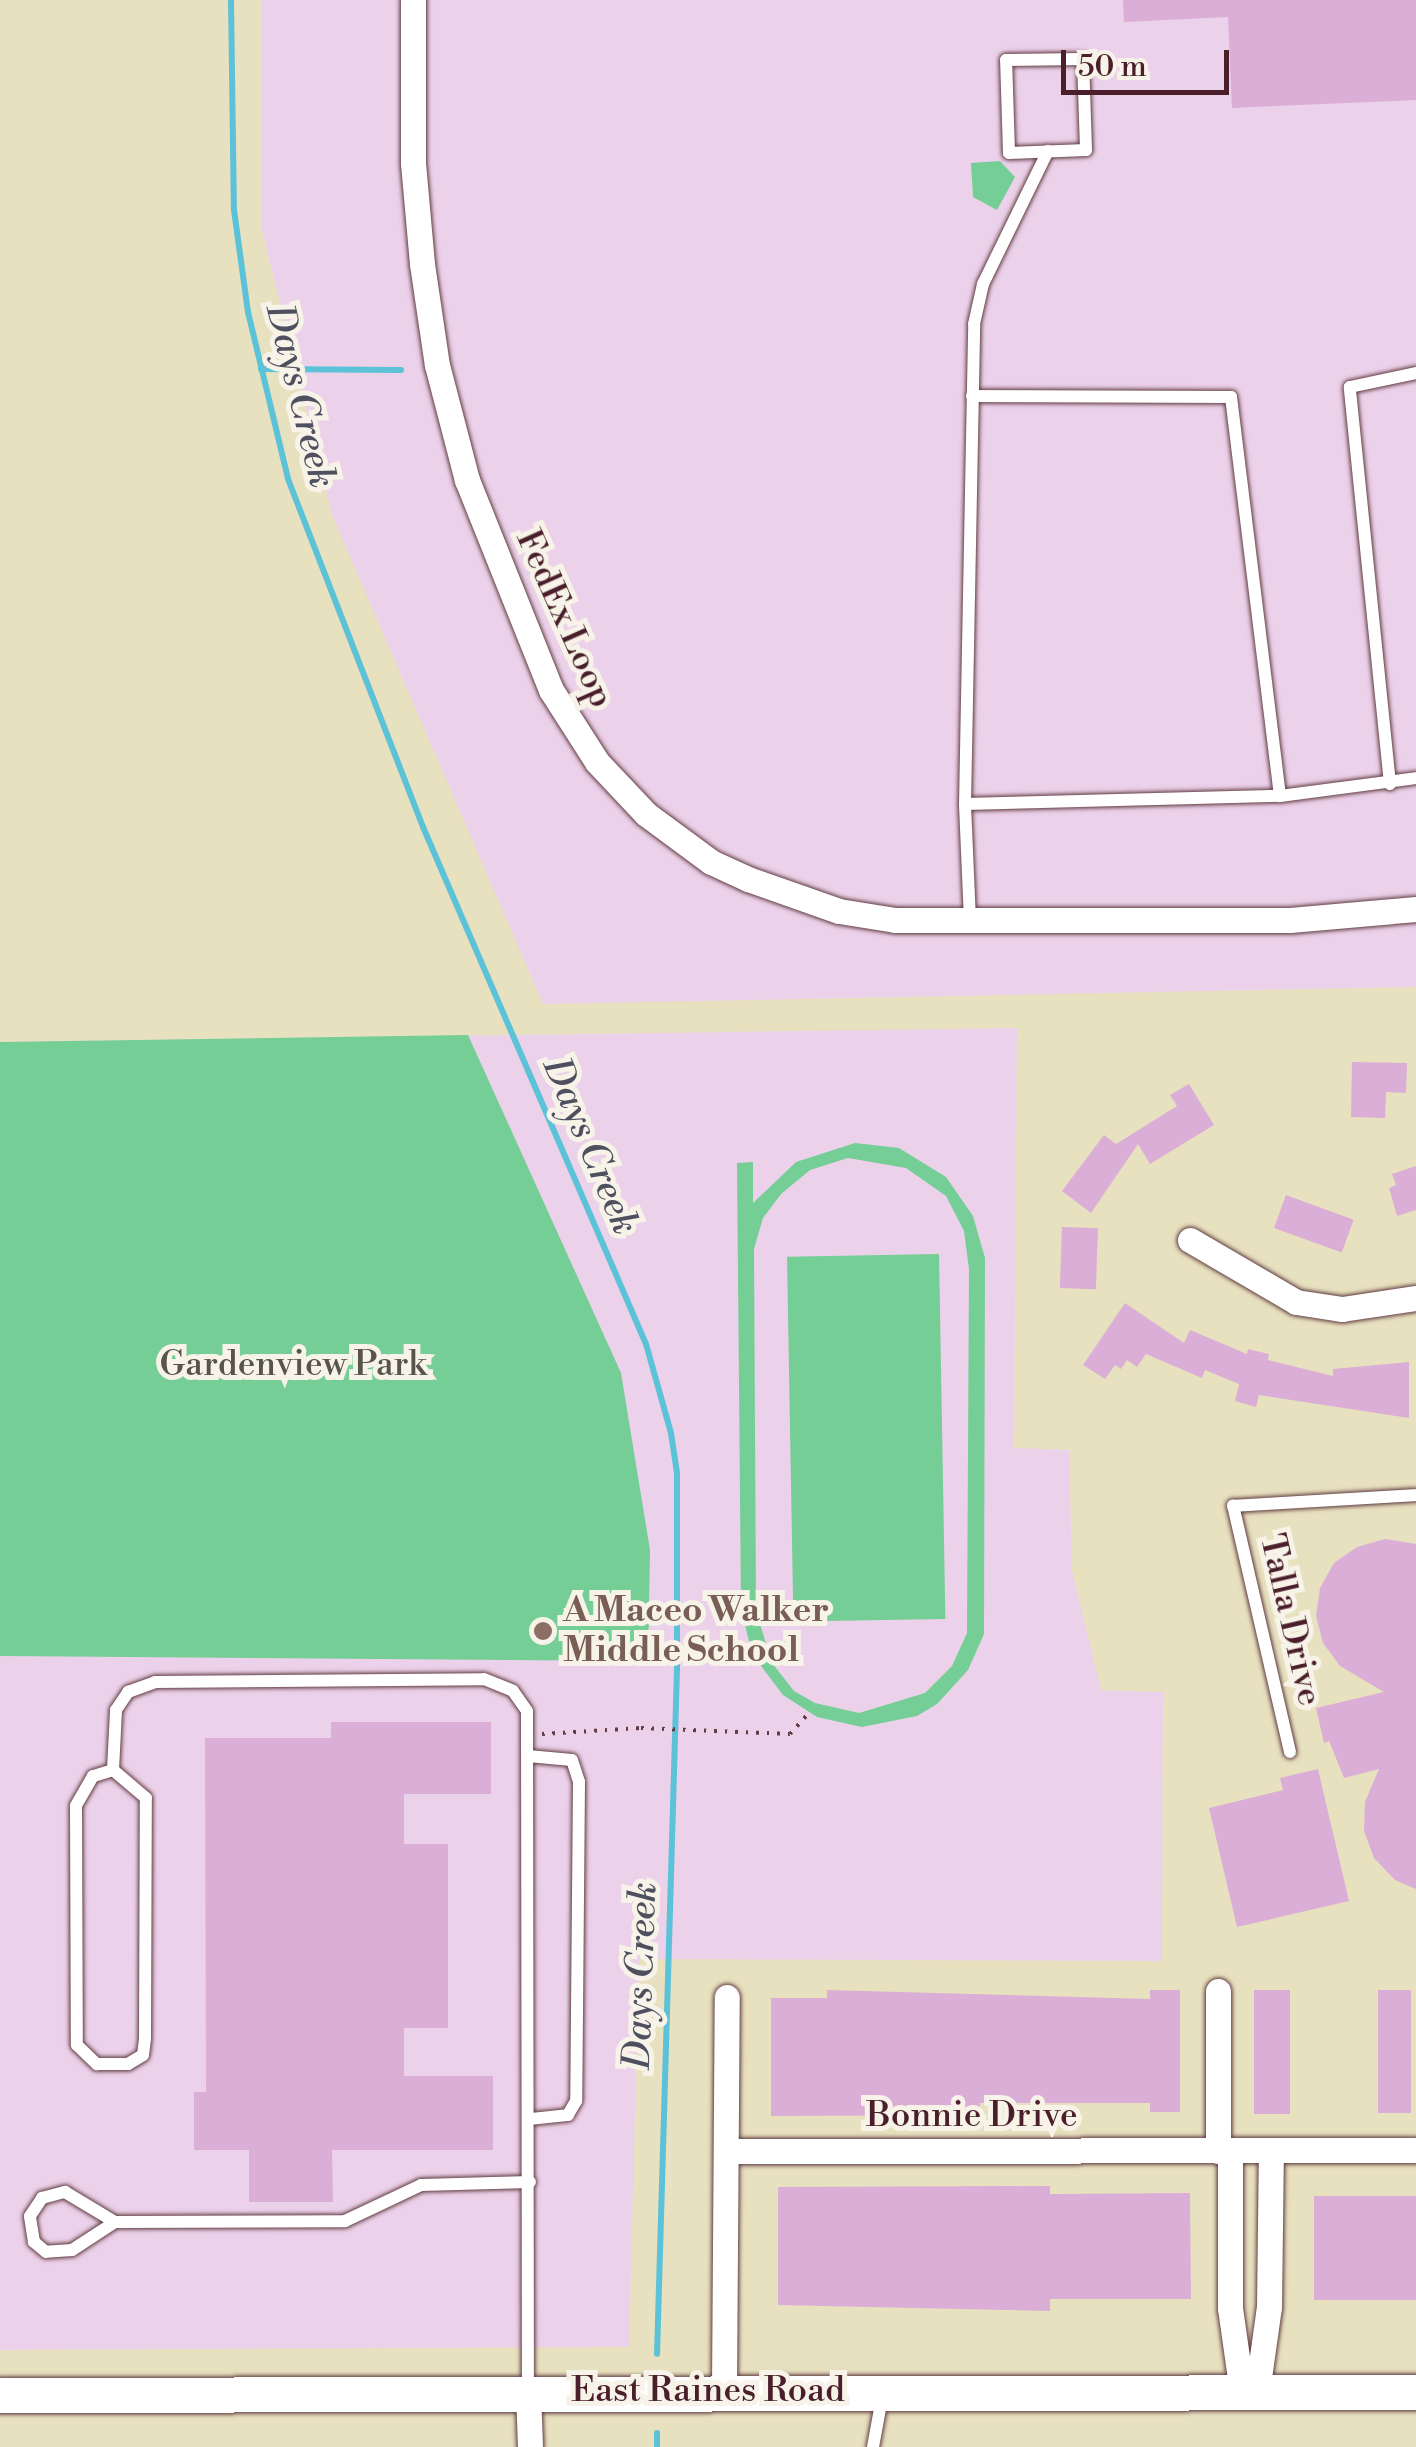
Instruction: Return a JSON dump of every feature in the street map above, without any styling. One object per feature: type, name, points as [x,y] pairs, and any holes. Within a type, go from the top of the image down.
[{"type":"main road","name":"East Raines Road","points":[[0,2395],[724,2390],[1416,2392]]},
{"type":"street","name":"FedEx Loop","points":[[413,0],[416,214],[437,365],[495,558],[575,732],[646,814],[711,862],[840,911],[970,923],[1290,920],[1416,909]]},
{"type":"street","points":[[1190,1240],[1296,1302],[1342,1310],[1416,1298]]},
{"type":"street","points":[[1218,1991],[1230,2308],[1250,2392]]},
{"type":"street","points":[[724,2390],[727,1997]]},
{"type":"street","name":"Bonnie Drive","points":[[726,2151],[1416,2150]]},
{"type":"street","points":[[1250,2392],[1270,2307],[1271,2152]]},
{"type":"street","points":[[527,2446],[528,2392]]},
{"type":"lane","points":[[1083,58],[1086,150],[1048,152],[1009,153],[1006,60],[1083,58]]},
{"type":"lane","points":[[970,923],[965,804],[976,302],[1048,152]]},
{"type":"lane","points":[[1390,784],[1350,388],[1416,374]]},
{"type":"lane","points":[[972,396],[1231,397],[1280,796]]},
{"type":"lane","points":[[965,804],[1280,796],[1416,778]]},
{"type":"lane","name":"Talla Drive","points":[[1290,1752],[1233,1506],[1416,1495]]},
{"type":"lane","points":[[113,1770],[116,1710],[128,1692],[155,1682],[484,1679],[513,1691],[528,1711],[528,2392]]},
{"type":"lane","points":[[528,1756],[572,1760],[579,1782],[576,2101],[568,2115],[530,2118]]},
{"type":"lane","points":[[113,1770],[146,1798],[145,2039],[142,2055],[128,2064],[97,2064],[78,2045],[76,1806],[92,1776],[113,1770]]},
{"type":"lane","points":[[115,2222],[72,2250],[46,2252],[34,2242],[30,2216],[42,2198],[64,2192],[115,2222],[345,2221],[420,2185],[530,2182]]},
{"type":"lane","points":[[873,2447],[883,2390]]},
{"type":"path","points":[[528,1735],[641,1728],[790,1734],[809,1713]]},
{"type":"shaded area","points":[[261,0],[1416,0],[1416,987],[543,1004],[332,515],[261,226]]},
{"type":"shaded area","name":"A Maceo Walker Middle School","points":[[1017,1028],[1014,1448],[1069,1450],[1072,1571],[1101,1690],[1163,1692],[1162,1961],[639,1959],[629,2347],[0,2350],[0,1042]]},
{"type":"green space","points":[[1000,161],[1015,177],[997,210],[973,197],[971,163]]},
{"type":"green space","name":"Gardenview Park","points":[[468,1035],[621,1373],[650,1550],[648,1661],[0,1656],[0,1042]]},
{"type":"green space","points":[[855,1143],[899,1148],[946,1177],[973,1216],[985,1258],[984,1634],[968,1670],[937,1704],[917,1716],[862,1727],[817,1717],[783,1695],[752,1654],[741,1608],[737,1163],[753,1162],[753,1203],[796,1162]],"holes":[[[848,1158],[906,1168],[946,1196],[964,1231],[969,1269],[967,1633],[952,1666],[925,1693],[859,1713],[815,1703],[794,1691],[772,1663],[756,1611],[754,1249],[763,1218],[781,1194],[810,1170]]]},
{"type":"green space","points":[[939,1254],[945,1619],[793,1622],[787,1257]]},
{"type":"building","points":[[1123,0],[1416,0],[1416,100],[1232,108],[1228,17],[1124,22]]},
{"type":"building","points":[[1352,1062],[1407,1063],[1406,1093],[1386,1092],[1385,1118],[1351,1117]]},
{"type":"building","points":[[1189,1084],[1214,1125],[1150,1164],[1138,1144],[1091,1213],[1062,1191],[1104,1135],[1116,1144],[1177,1106],[1170,1095]]},
{"type":"building","points":[[1416,1166],[1416,1210],[1397,1216],[1389,1188],[1396,1185],[1392,1174]]},
{"type":"building","points":[[1286,1195],[1354,1220],[1342,1253],[1274,1228]]},
{"type":"building","points":[[1062,1227],[1098,1228],[1096,1289],[1060,1288]]},
{"type":"building","points":[[1125,1303],[1184,1343],[1190,1330],[1247,1354],[1248,1349],[1269,1354],[1268,1360],[1333,1376],[1333,1369],[1409,1362],[1409,1418],[1259,1395],[1256,1407],[1235,1401],[1239,1384],[1205,1370],[1202,1378],[1146,1354],[1137,1367],[1127,1360],[1121,1369],[1115,1365],[1105,1379],[1083,1365]]},
{"type":"building","points":[[1385,1539],[1416,1544],[1416,1889],[1395,1880],[1374,1858],[1364,1831],[1365,1802],[1379,1769],[1344,1778],[1329,1741],[1324,1743],[1316,1708],[1384,1692],[1340,1666],[1323,1643],[1316,1616],[1320,1588],[1334,1563],[1357,1547]]},
{"type":"building","points":[[331,1722],[491,1722],[491,1794],[404,1794],[404,1844],[448,1844],[448,2028],[404,2028],[404,2076],[493,2076],[493,2150],[332,2150],[333,2202],[249,2202],[249,2150],[194,2150],[194,2092],[206,2092],[205,1738],[331,1738]]},
{"type":"building","points":[[1318,1769],[1349,1901],[1237,1927],[1209,1808],[1283,1790],[1280,1778]]},
{"type":"building","points":[[827,1990],[1150,1999],[1150,1990],[1180,1990],[1180,2112],[1150,2112],[1150,2103],[980,2103],[980,2115],[771,2116],[771,1998],[827,1998]]},
{"type":"building","points":[[1254,1990],[1290,1990],[1290,2114],[1254,2114]]},
{"type":"building","points":[[1378,1990],[1411,1990],[1411,2113],[1378,2113]]},
{"type":"building","points":[[1050,2186],[1050,2194],[1190,2193],[1191,2299],[1050,2299],[1050,2311],[778,2305],[778,2187]]},
{"type":"building","points":[[1314,2196],[1416,2196],[1416,2300],[1314,2300]]},
{"type":"waterway","name":"Days Creek","points":[[231,0],[234,210],[248,312],[288,479],[423,827],[646,1344],[671,1433],[677,1473],[677,1669],[657,2354]]},
{"type":"waterway","points":[[261,369],[401,370]]},
{"type":"waterway","name":"Days Creek","points":[[657,2433],[657,2447]]},
{"type":"place","name":"A Maceo Walker Middle School","points":[[543,1631]]}]
